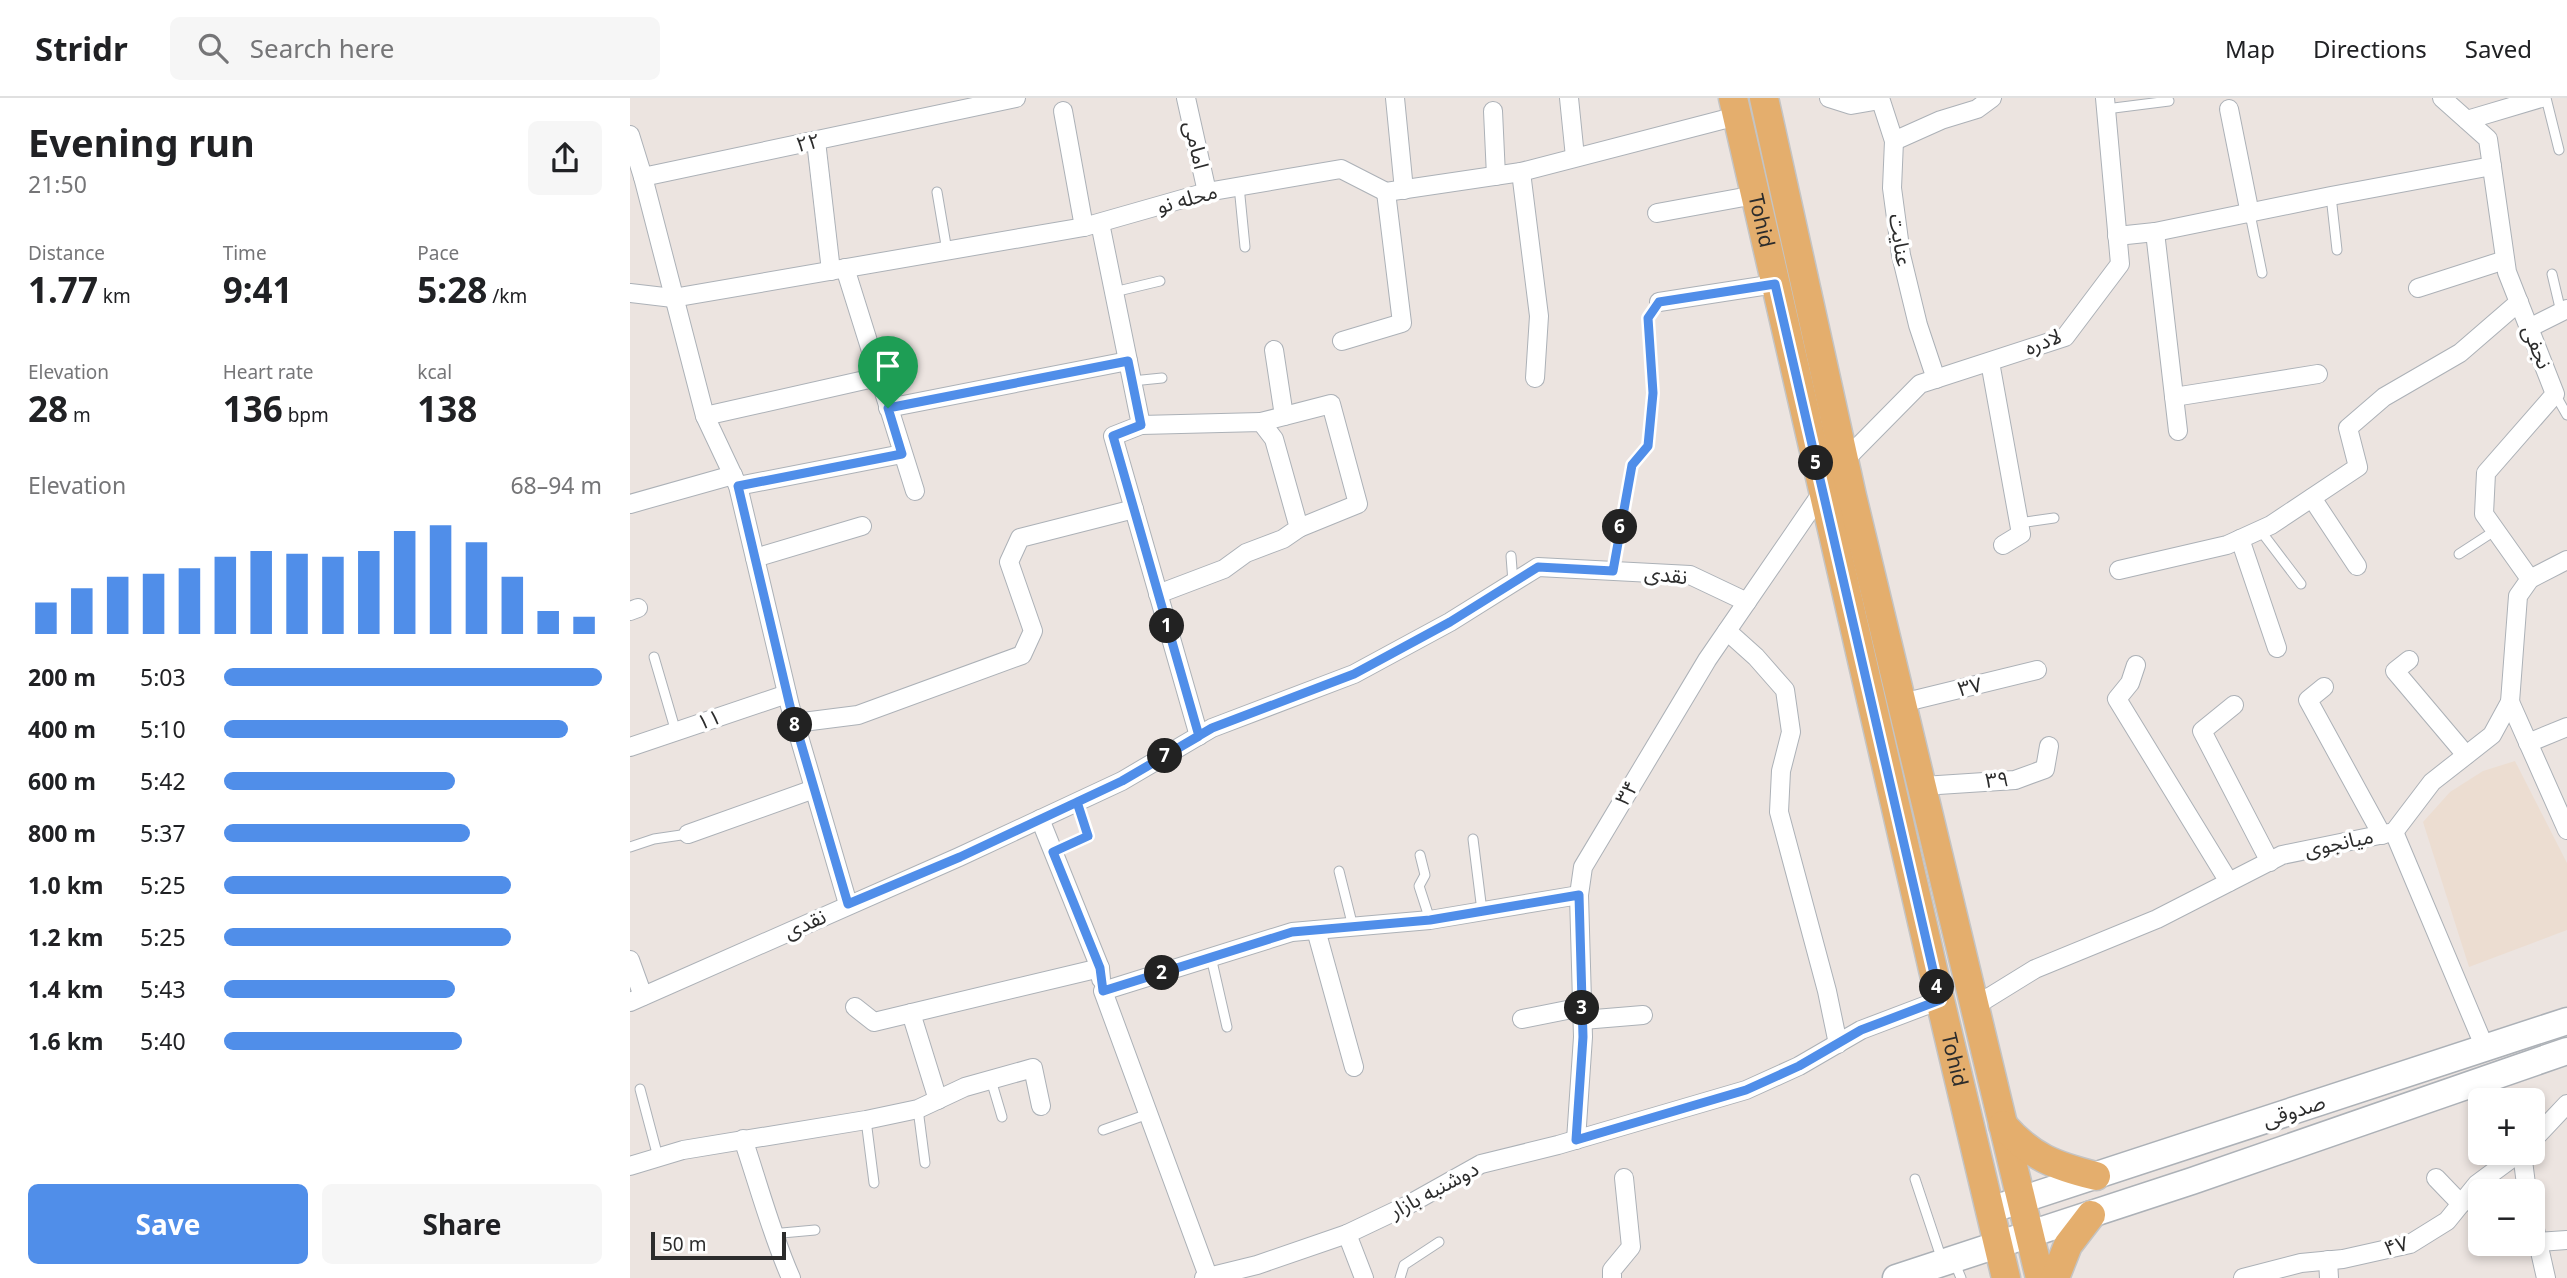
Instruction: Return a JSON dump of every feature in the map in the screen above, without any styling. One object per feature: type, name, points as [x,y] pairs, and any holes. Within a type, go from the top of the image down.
[{"type":"main road","name":"Tohid","points":[[1764,98],[1844,461],[2040,1278]]},
{"type":"main road","name":"Tohid","points":[[1735,107],[2006,1278]]},
{"type":"main road","points":[[1790,346],[1817,340]]},
{"type":"main road","name":"صدوقی","points":[[1990,1210],[2567,1021]]},
{"type":"main road","name":"صدوقی","points":[[1896,1278],[1953,1267],[1998,1245],[2567,1051]]},
{"type":"main road","points":[[2002,1124],[2018,1143],[2038,1157],[2067,1169],[2096,1176]]},
{"type":"main road","points":[[2221,1135],[2230,1168]]},
{"type":"main road","points":[[2055,1278],[2068,1245],[2091,1214]]},
{"type":"street","name":"۲۲","points":[[642,177],[1016,98]]},
{"type":"street","name":"امامی","points":[[1186,98],[1207,192]]},
{"type":"street","points":[[1342,341],[1402,323],[1394,191],[1395,98]]},
{"type":"street","points":[[1569,98],[1575,157]]},
{"type":"street","points":[[1829,98],[1852,104],[1880,99]]},
{"type":"street","points":[[1894,141],[1941,120],[1977,109],[1993,98]]},
{"type":"street","name":"نجفی","points":[[2442,98],[2488,139],[2507,272],[2555,394],[2486,473],[2484,514],[2530,579]]},
{"type":"street","points":[[2467,120],[2544,98]]},
{"type":"street","name":"عنایت","points":[[1880,99],[1894,141],[1892,188],[1901,255],[1918,325],[1936,379]]},
{"type":"street","name":"لادره","points":[[1844,461],[1920,384],[2065,337],[2120,264],[2105,103]]},
{"type":"street","points":[[1394,191],[1521,172],[1735,107]]},
{"type":"street","points":[[2229,109],[2250,214]]},
{"type":"street","points":[[1063,111],[1092,225],[1114,292],[1141,425]]},
{"type":"street","points":[[1493,111],[1496,176]]},
{"type":"street","points":[[630,135],[705,416],[736,480],[787,694],[848,904]]},
{"type":"street","points":[[816,141],[838,270],[878,377],[915,491]]},
{"type":"street","points":[[2118,236],[2155,232],[2492,166]]},
{"type":"street","name":"محله نو","points":[[630,293],[673,299],[1092,225],[1207,192],[1341,169],[1394,191]]},
{"type":"street","points":[[1521,172],[1539,316],[1535,378]]},
{"type":"street","points":[[1657,213],[1755,195]]},
{"type":"street","points":[[2155,232],[2178,431]]},
{"type":"street","points":[[2418,288],[2505,260]]},
{"type":"street","points":[[1659,302],[1775,284]]},
{"type":"street","points":[[2119,570],[2227,545],[2260,530],[2312,498],[2358,467],[2348,428],[2384,397],[2460,352],[2519,302]]},
{"type":"street","points":[[2529,328],[2564,311]]},
{"type":"street","points":[[1274,350],[1283,416]]},
{"type":"street","points":[[888,408],[1128,361]]},
{"type":"street","points":[[1990,362],[2021,534],[2003,545]]},
{"type":"street","points":[[2174,397],[2318,374]]},
{"type":"street","points":[[705,416],[878,377]]},
{"type":"street","points":[[1158,594],[1224,569],[1246,553],[1358,504],[1331,404],[1261,422],[1141,425],[1113,436],[1158,594],[1199,736]]},
{"type":"street","points":[[1261,422],[1274,439],[1299,528]]},
{"type":"street","points":[[630,504],[736,480],[902,454]]},
{"type":"street","name":"۳۴","points":[[1576,1140],[1583,1013],[1579,895],[1583,867],[1700,672],[1823,491]]},
{"type":"street","points":[[2312,498],[2357,566]]},
{"type":"street","points":[[795,723],[858,715],[1022,655],[1033,631],[1009,562],[1020,538],[1134,509]]},
{"type":"street","points":[[755,558],[862,526]]},
{"type":"street","points":[[2240,539],[2277,648]]},
{"type":"street","points":[[2530,579],[2567,560]]},
{"type":"street","name":"نقدی","points":[[636,999],[1122,781],[1212,728],[1354,674],[1450,622],[1538,567],[1690,575],[1747,602]]},
{"type":"street","name":"میانجوی","points":[[1975,1006],[2035,969],[2157,919],[2282,855],[2388,833],[2432,782],[2491,735],[2510,702],[2518,596],[2530,579]]},
{"type":"street","points":[[1727,631],[1756,657],[1784,690],[1791,732],[1781,771],[1779,812],[1824,979],[1838,1044]]},
{"type":"street","points":[[2409,660],[2395,671],[2466,755]]},
{"type":"street","points":[[2136,665],[2130,683],[2117,699],[2229,882]]},
{"type":"street","name":"۳۷","points":[[1902,703],[2038,670]]},
{"type":"street","points":[[2324,687],[2308,699],[2388,833],[2485,1048]]},
{"type":"street","name":"۱۱","points":[[630,747],[787,694]]},
{"type":"street","points":[[2510,702],[2567,830]]},
{"type":"street","points":[[2234,705],[2202,731],[2270,862]]},
{"type":"street","points":[[2528,743],[2567,727]]},
{"type":"street","name":"۳۹","points":[[1923,786],[2015,780],[2045,769],[2049,746]]},
{"type":"street","points":[[688,834],[814,789]]},
{"type":"street","points":[[1040,819],[1100,968],[1103,991],[1206,1277]]},
{"type":"street","points":[[1103,991],[1292,932],[1430,920],[1579,895]]},
{"type":"street","points":[[1316,930],[1354,1067]]},
{"type":"street","points":[[630,960],[636,999]]},
{"type":"street","points":[[855,1007],[874,1021],[1100,968]]},
{"type":"street","name":"دوشنبه بازار","points":[[1206,1277],[1257,1265],[1347,1234],[1406,1206],[1481,1164],[1576,1140],[1746,1090],[1799,1066],[1861,1030],[1940,1000]]},
{"type":"street","points":[[911,1013],[938,1100]]},
{"type":"street","points":[[1522,1019],[1583,1013],[1643,1015]]},
{"type":"street","points":[[630,1166],[683,1150],[918,1109],[965,1087],[1032,1068],[1041,1106]]},
{"type":"street","points":[[2545,1127],[2567,1104]]},
{"type":"street","points":[[743,1139],[771,1234],[791,1278]]},
{"type":"street","name":"۴۷","points":[[2243,1278],[2301,1263],[2329,1269],[2343,1259],[2410,1244],[2447,1221],[2477,1184],[2503,1165]]},
{"type":"street","points":[[1612,1278],[1612,1270],[1631,1247],[1623,1178]]},
{"type":"street","points":[[2436,1178],[2461,1204]]},
{"type":"street","points":[[1347,1234],[1363,1278]]},
{"type":"street","points":[[2545,1242],[2567,1240]]},
{"type":"street","points":[[2541,1256],[2546,1278]]},
{"type":"lane","points":[[2544,98],[2559,150]]},
{"type":"lane","points":[[2105,103],[2169,101]]},
{"type":"lane","points":[[1239,186],[1245,247]]},
{"type":"lane","points":[[937,192],[947,251]]},
{"type":"lane","points":[[2331,196],[2337,250]]},
{"type":"lane","points":[[2250,214],[2262,273]]},
{"type":"lane","points":[[2552,274],[2564,311]]},
{"type":"lane","points":[[1114,292],[1160,281]]},
{"type":"lane","points":[[1613,571],[1632,465],[1648,446],[1653,393],[1648,318],[1659,302]]},
{"type":"lane","points":[[1132,381],[1162,378]]},
{"type":"lane","points":[[2555,394],[2567,415]]},
{"type":"lane","points":[[2019,523],[2054,518]]},
{"type":"lane","points":[[2260,530],[2301,584]]},
{"type":"lane","points":[[2459,554],[2496,530]]},
{"type":"lane","points":[[1511,556],[1514,582]]},
{"type":"lane","points":[[654,657],[676,732]]},
{"type":"lane","points":[[1053,852],[1088,836],[1077,802]]},
{"type":"lane","points":[[630,847],[654,839],[688,834]]},
{"type":"lane","points":[[1473,839],[1482,911]]},
{"type":"lane","points":[[1420,855],[1425,875],[1419,886],[1430,920]]},
{"type":"lane","points":[[1339,871],[1353,927]]},
{"type":"lane","points":[[1212,957],[1227,1027]]},
{"type":"lane","points":[[991,1080],[1002,1117]]},
{"type":"lane","points":[[640,1089],[658,1157]]},
{"type":"lane","points":[[918,1109],[925,1163]]},
{"type":"lane","points":[[1102,1129],[1148,1114]]},
{"type":"lane","points":[[866,1120],[874,1183]]},
{"type":"lane","points":[[1915,1179],[1953,1267]]},
{"type":"lane","points":[[771,1234],[815,1230]]},
{"type":"lane","points":[[1400,1278],[1404,1265],[1439,1242]]},
{"type":"shaded area","points":[[2515,761],[2567,863],[2567,930],[2469,967],[2423,822],[2450,792],[2483,771]]},
{"type":"route","points":[[888,408],[902,454],[738,486],[790,706],[848,904],[960,857],[1077,802],[1122,781],[1212,728],[1354,674],[1450,622],[1538,567],[1613,571],[1632,465],[1648,446],[1653,393],[1648,318],[1659,302],[1775,284],[1940,1000],[1861,1030],[1799,1066],[1746,1090],[1576,1140],[1583,1037],[1579,895],[1430,920],[1292,932],[1103,991],[1100,968],[1053,852],[1088,836],[1077,802],[1122,781],[1199,736],[1113,436],[1141,425],[1128,361],[888,408]]}]
